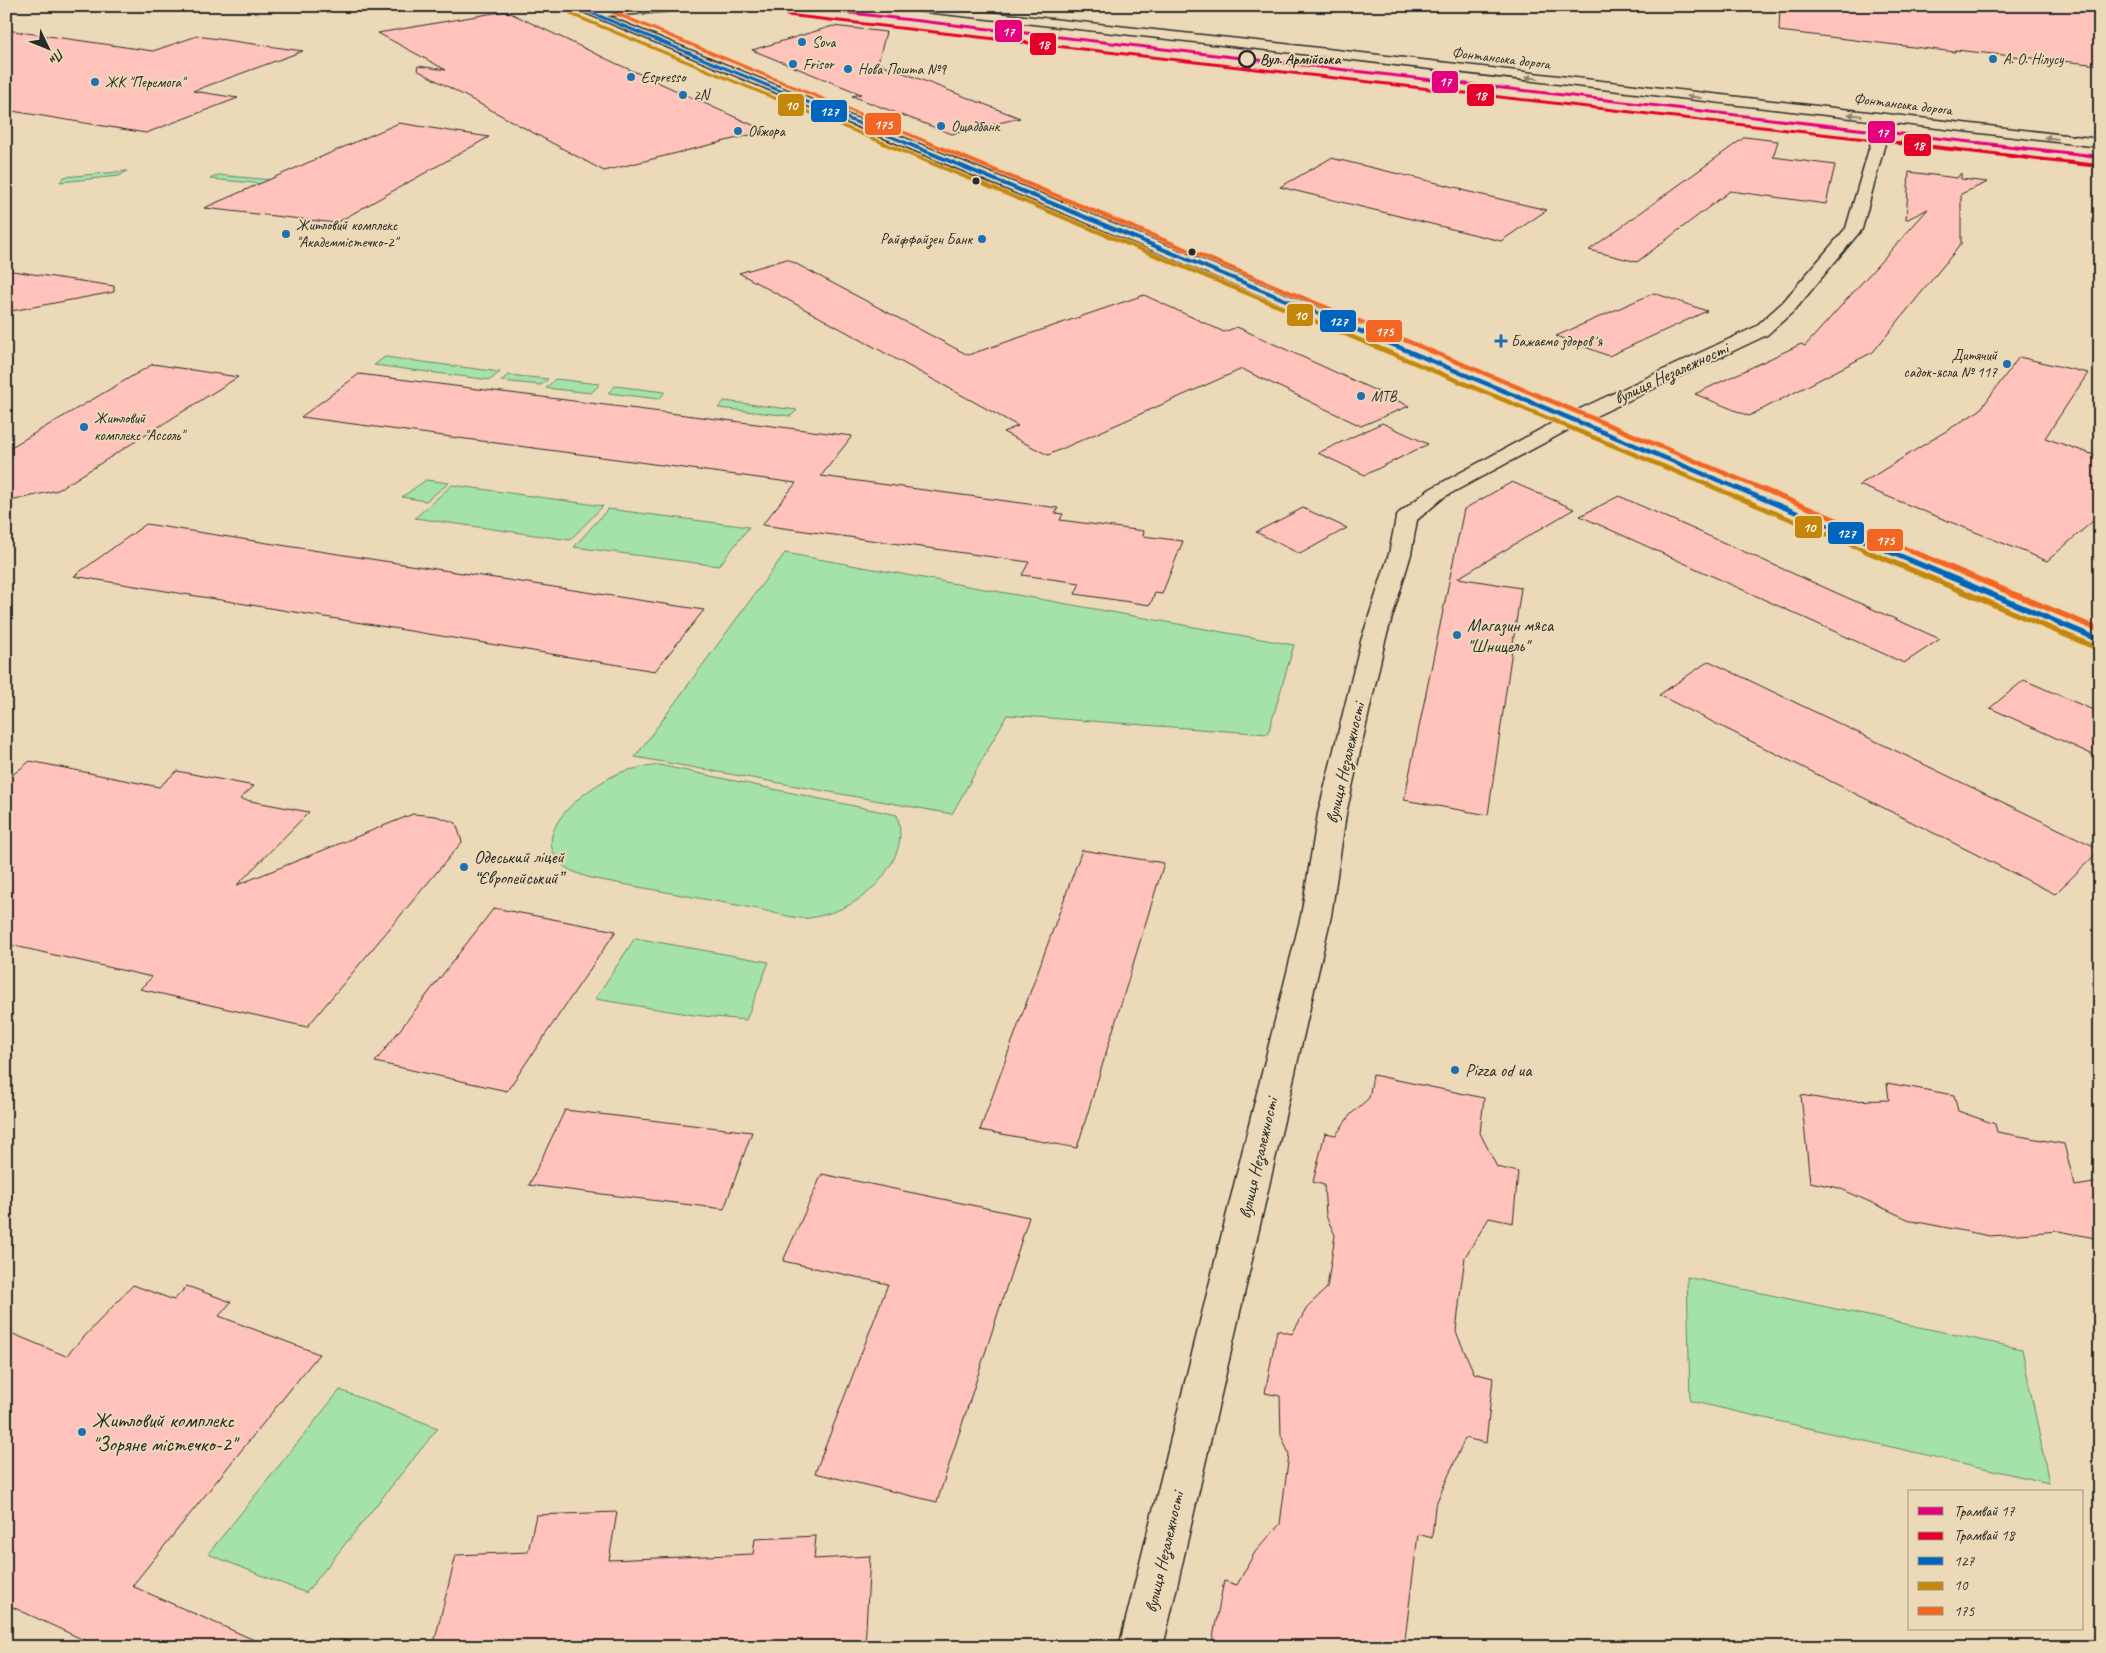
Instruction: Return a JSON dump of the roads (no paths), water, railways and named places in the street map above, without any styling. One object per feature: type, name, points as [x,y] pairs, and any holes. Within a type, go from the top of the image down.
[{"type":"main road","points":[[574,6],[1574,419],[2100,640]]},
{"type":"main road","name":"Фонтанська дорога","points":[[898,6],[1274,47],[2100,143]]},
{"type":"main road","points":[[586,12],[609,13],[677,7]]},
{"type":"main road","points":[[650,38],[646,25],[653,18],[677,7]]},
{"type":"main road","name":"вулиця Незалежності","points":[[1141,1647],[1316,916],[1337,795],[1374,641],[1400,554],[1407,518],[1437,493],[1574,419],[1760,331],[1789,306],[1854,229],[1881,132],[1880,118]]},
{"type":"tram line","name":"17","points":[[790,6],[2100,157]]},
{"type":"tram line","name":"18","points":[[787,15],[2099,166]]},
{"type":"place","name":"Sova","points":[[802,42]]},
{"type":"place","name":"Вул. Армійська","points":[[1247,59]]},
{"type":"place","name":"А. О. Нілусу","points":[[1993,59]]},
{"type":"place","name":"Frisor","points":[[793,64]]},
{"type":"place","name":"Нова Пошта №9","points":[[848,69]]},
{"type":"place","name":"Espresso","points":[[631,77]]},
{"type":"place","name":"ЖК \"Перемога\"","points":[[95,82]]},
{"type":"place","name":"2N","points":[[683,95]]},
{"type":"place","name":"Ощадбанк","points":[[941,126]]},
{"type":"place","name":"Обжора","points":[[738,131]]},
{"type":"place","name":"Житловий комплекс \"Академмістечко-2\"","points":[[286,234]]},
{"type":"place","name":"Райффайзен Банк","points":[[982,239]]},
{"type":"place","name":"Бажаємо здоровʼя","points":[[1501,341]]},
{"type":"place","name":"Дитячий садок-ясла № 117","points":[[2007,364]]},
{"type":"place","name":"МТВ","points":[[1361,396]]},
{"type":"place","name":"Житловий комплекс \"Ассоль\"","points":[[84,427]]},
{"type":"place","name":"Магазин мяса \"Шницель\"","points":[[1457,635]]},
{"type":"place","name":"Одеський ліцей “Європейський”","points":[[464,867]]},
{"type":"place","name":"Pizza od ua","points":[[1455,1070]]},
{"type":"place","name":"Житловий комплекс \"Зоряне містечко-2\"","points":[[82,1432]]}]
